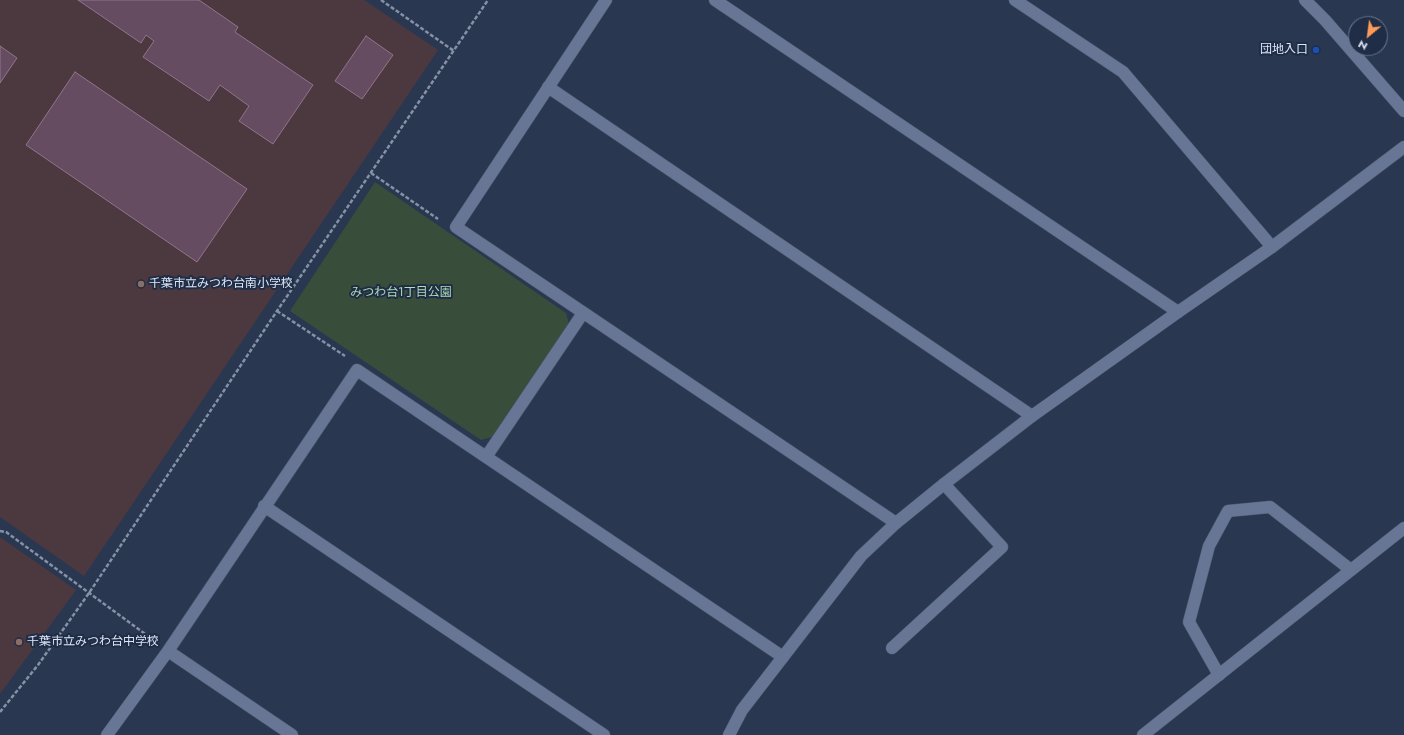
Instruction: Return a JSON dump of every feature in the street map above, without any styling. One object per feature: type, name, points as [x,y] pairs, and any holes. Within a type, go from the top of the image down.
[{"type":"street","points":[[606,0],[456,227],[896,523]]},
{"type":"street","points":[[714,0],[1178,312]]},
{"type":"street","points":[[1015,0],[1123,72],[1272,247]]},
{"type":"street","points":[[1305,0],[1325,20],[1404,111]]},
{"type":"street","points":[[548,87],[1032,416]]},
{"type":"street","points":[[729,735],[742,710],[783,656],[862,556],[896,523],[1032,416],[1272,247],[1404,148]]},
{"type":"street","points":[[486,457],[583,312]]},
{"type":"street","points":[[107,735],[168,651],[356,370],[783,656]]},
{"type":"street","points":[[892,648],[1002,547],[944,484]]},
{"type":"street","points":[[264,506],[604,735]]},
{"type":"street","points":[[1219,675],[1189,622],[1209,546],[1228,511],[1270,507],[1351,570]]},
{"type":"street","points":[[1143,735],[1404,528]]},
{"type":"street","points":[[168,651],[292,735]]},
{"type":"path","points":[[381,0],[454,51]]},
{"type":"path","points":[[0,712],[38,666],[89,593],[277,311],[488,0]]},
{"type":"path","points":[[371,173],[442,222],[456,227]]},
{"type":"path","points":[[277,311],[348,358],[356,370]]},
{"type":"path","points":[[0,531],[6,532],[168,651]]},
{"type":"shaded area","name":"千葉市立みつわ台南小学校","points":[[0,0],[364,0],[438,50],[84,576],[0,517]]},
{"type":"shaded area","name":"千葉市立みつわ台中学校","points":[[0,537],[76,590],[0,694]]},
{"type":"green space","name":"みつわ台1丁目公園","points":[[375,182],[566,313],[569,324],[492,437],[481,440],[290,311]]},
{"type":"building","points":[[78,0],[199,0],[238,27],[235,32],[313,85],[273,144],[239,121],[249,106],[220,85],[209,101],[143,57],[154,41],[146,35],[141,43]]},
{"type":"building","points":[[366,36],[393,55],[362,99],[335,81]]},
{"type":"building","points":[[0,46],[17,58],[0,83]]},
{"type":"building","points":[[75,72],[247,189],[197,262],[26,145]]},
{"type":"place","name":"団地入口","points":[[1316,50]]},
{"type":"place","name":"千葉市立みつわ台南小学校","points":[[141,284]]},
{"type":"place","name":"千葉市立みつわ台中学校","points":[[19,642]]}]
